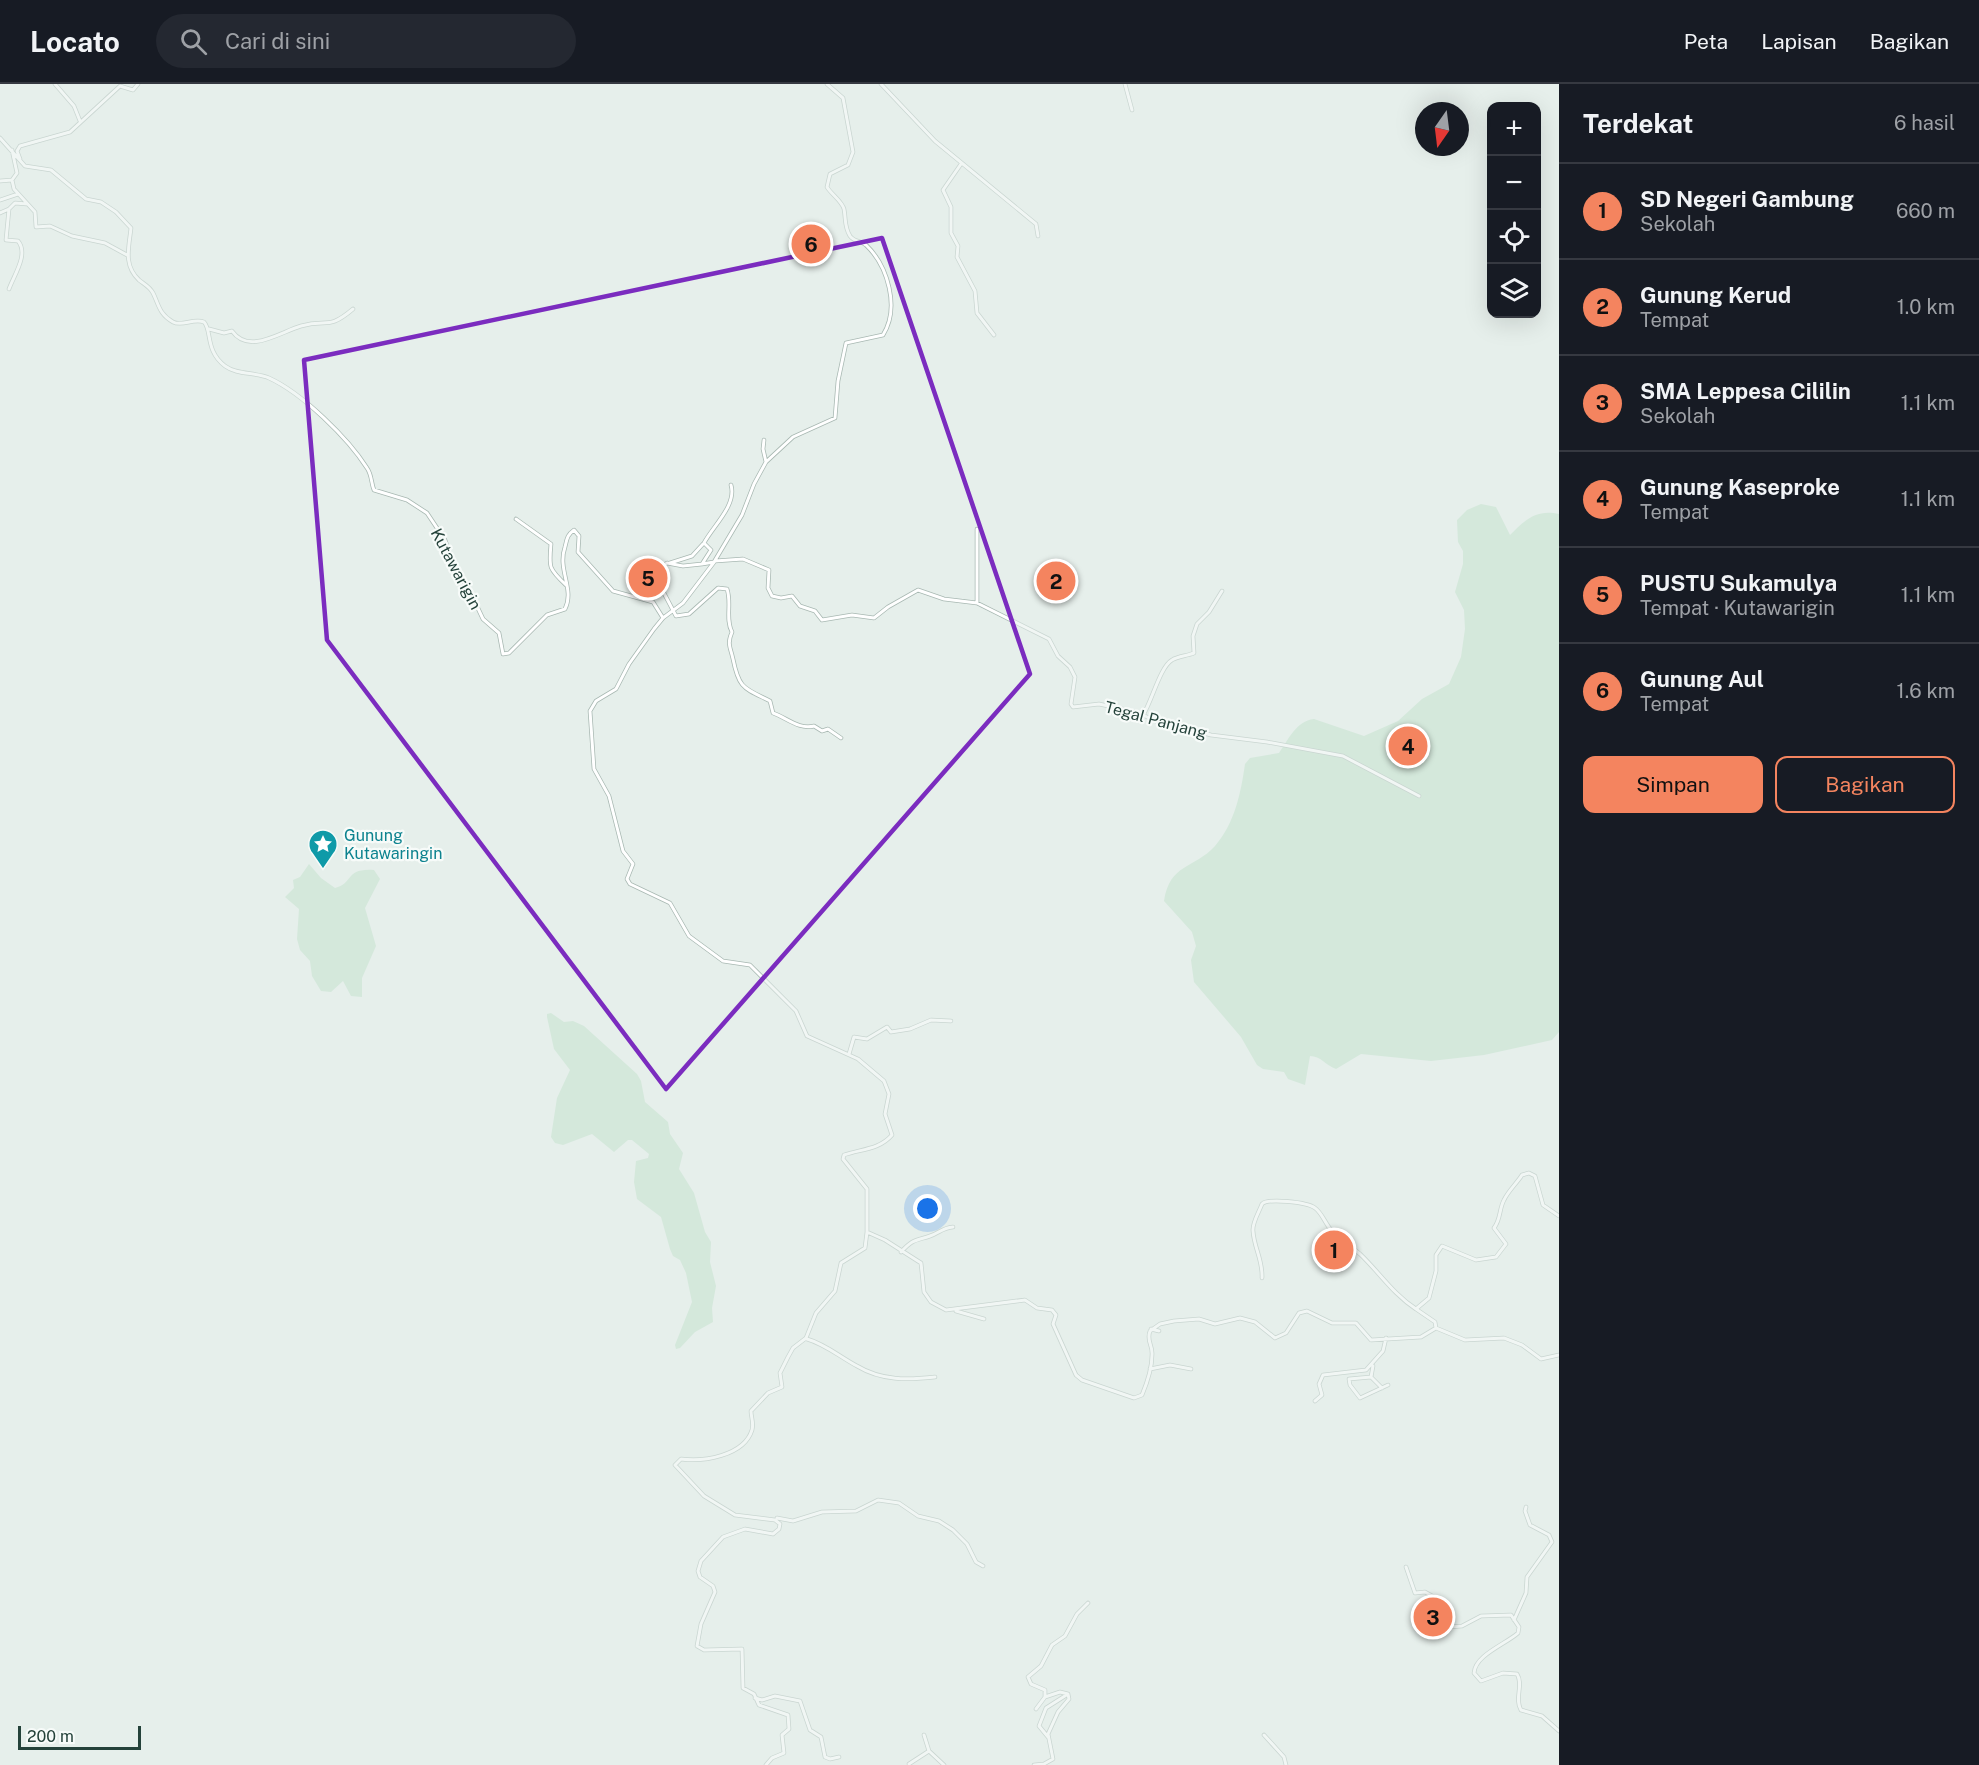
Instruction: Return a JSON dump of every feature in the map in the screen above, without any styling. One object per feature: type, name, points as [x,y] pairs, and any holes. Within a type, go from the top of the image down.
[{"type":"street","points":[[55,84],[74,106],[80,121]]},
{"type":"street","points":[[22,163],[17,151],[20,146],[67,134],[120,86],[133,90],[138,84]]},
{"type":"street","points":[[827,84],[843,98],[853,155],[848,165],[830,174],[826,182],[827,187],[843,207],[844,224],[851,237],[866,245],[887,281],[892,305],[884,333],[846,343],[838,381],[835,418],[793,437],[766,462],[754,484],[746,508],[715,561],[688,598],[663,618],[636,653],[616,689],[596,701],[590,711],[594,769],[609,796],[622,851],[633,864],[628,881],[636,889],[662,898],[673,905],[689,936],[701,947],[723,962],[744,963],[753,968],[796,1011],[807,1036],[849,1054],[884,1082],[889,1096],[885,1114],[892,1136],[874,1148],[844,1155],[843,1162],[858,1176],[867,1189],[865,1248],[844,1260],[839,1266],[835,1291],[816,1313],[806,1338],[793,1348],[780,1373],[782,1388],[768,1393],[751,1411],[753,1428],[747,1439],[728,1454],[696,1460],[681,1459],[675,1465],[704,1496],[735,1515],[793,1521],[822,1512],[856,1511],[878,1500],[899,1503],[918,1516],[939,1521],[953,1530],[967,1544],[976,1562],[983,1566]]},
{"type":"street","points":[[881,84],[930,137],[1032,220],[1037,225],[1038,236]]},
{"type":"street","points":[[1125,84],[1132,110]]},
{"type":"street","points":[[0,138],[22,163],[51,171],[86,199],[101,202],[116,212],[131,228],[127,255],[132,272],[151,290],[158,309],[170,321],[177,324],[201,321],[207,324],[208,329],[219,333],[231,330],[236,337],[253,342],[276,337],[304,325],[334,324],[352,309]]},
{"type":"street","points":[[11,148],[18,168],[12,180],[13,188],[35,212],[38,228],[53,226],[72,236],[113,245],[127,255]]},
{"type":"street","points":[[961,164],[943,190],[951,207],[951,233],[958,246],[957,257],[975,291],[977,313],[994,335]]},
{"type":"street","points":[[0,181],[12,180]]},
{"type":"street","points":[[0,200],[18,194]]},
{"type":"street","points":[[0,213],[15,203],[29,204]]},
{"type":"street","points":[[9,209],[6,240],[18,241],[22,248],[21,259],[9,289]]},
{"type":"street","name":"Kutawarigin","points":[[208,329],[208,342],[224,365],[234,371],[271,379],[307,403],[333,428],[368,470],[374,490],[407,500],[427,513],[442,536],[458,576],[467,585],[483,619],[499,633],[503,654],[509,654],[548,615],[565,609],[568,597],[561,559],[567,535],[576,531],[579,536],[578,552],[608,588],[617,593],[653,602],[663,618]]},
{"type":"street","points":[[764,440],[766,462]]},
{"type":"street","points":[[731,485],[733,494],[730,502],[704,544],[692,556],[669,563],[655,571],[676,616],[684,617],[718,588],[727,589],[730,604],[728,622],[732,632],[728,643],[739,683],[754,695],[770,701],[773,713],[805,728],[814,726],[822,731],[828,729],[841,738]]},
{"type":"street","points":[[516,519],[551,544],[548,558],[552,570],[567,586]]},
{"type":"street","points":[[977,529],[977,603]]},
{"type":"street","points":[[702,564],[711,550],[704,544]]},
{"type":"street","name":"Tegal Panjang","points":[[715,561],[737,558],[768,569],[768,588],[772,596],[779,598],[792,596],[800,606],[815,611],[819,618],[826,621],[852,615],[874,618],[918,590],[944,599],[977,603],[1049,639],[1058,656],[1070,666],[1076,677],[1072,706],[1099,704],[1211,735],[1267,742],[1343,756],[1419,796]]},
{"type":"street","points":[[669,563],[683,566],[715,561]]},
{"type":"street","points":[[1143,715],[1152,701],[1164,667],[1175,658],[1194,653],[1195,628],[1222,591]]},
{"type":"street","points":[[849,1054],[854,1037],[867,1039],[886,1027],[891,1032],[904,1031],[931,1020],[951,1021]]},
{"type":"street","points":[[1416,1308],[1429,1298],[1436,1271],[1435,1257],[1442,1246],[1476,1260],[1496,1257],[1506,1244],[1494,1228],[1500,1217],[1504,1199],[1522,1175],[1529,1173],[1534,1175],[1543,1205],[1559,1216]]},
{"type":"street","points":[[1262,1278],[1263,1264],[1256,1248],[1253,1230],[1262,1204],[1270,1200],[1287,1204],[1302,1203],[1316,1209],[1332,1231],[1360,1254],[1400,1298],[1435,1322],[1436,1328]]},
{"type":"street","points":[[901,1252],[917,1238],[930,1236],[941,1228],[953,1227]]},
{"type":"street","points":[[867,1232],[885,1239],[901,1252],[921,1263],[924,1292],[932,1302],[946,1310],[984,1319]]},
{"type":"street","points":[[946,1310],[1025,1300],[1039,1308],[1052,1310],[1056,1315],[1053,1324],[1076,1375],[1082,1380],[1134,1398],[1142,1395],[1150,1368],[1152,1352],[1147,1338],[1151,1329],[1174,1321],[1199,1319],[1217,1324],[1228,1319],[1243,1318],[1254,1322],[1275,1338],[1286,1332],[1299,1313],[1309,1311],[1332,1323],[1356,1323],[1371,1340],[1421,1337],[1436,1328]]},
{"type":"street","points":[[1436,1328],[1465,1340],[1504,1338],[1522,1345],[1543,1360],[1559,1355]]},
{"type":"street","points":[[1151,1329],[1159,1331]]},
{"type":"street","points":[[806,1338],[859,1368],[889,1379],[922,1380],[935,1377]]},
{"type":"street","points":[[1315,1401],[1322,1395],[1319,1384],[1323,1375],[1344,1371],[1360,1372],[1373,1364],[1383,1351],[1386,1338]]},
{"type":"street","points":[[1371,1377],[1373,1364]]},
{"type":"street","points":[[1150,1368],[1170,1365],[1191,1369]]},
{"type":"street","points":[[1382,1388],[1371,1377],[1349,1378],[1350,1385],[1360,1398],[1382,1388],[1388,1385]]},
{"type":"street","points":[[1514,1620],[1526,1593],[1527,1577],[1552,1542],[1550,1535],[1530,1525],[1525,1510],[1527,1507]]},
{"type":"street","points":[[766,1765],[772,1758],[784,1753],[782,1735],[789,1729],[789,1719],[784,1713],[759,1705],[742,1686],[744,1654],[742,1649],[704,1650],[696,1644],[703,1618],[715,1592],[713,1586],[700,1577],[698,1571],[701,1561],[724,1536],[745,1529],[773,1534],[780,1527],[775,1520]]},
{"type":"street","points":[[1406,1567],[1415,1593],[1425,1592],[1434,1597],[1440,1616],[1449,1627],[1457,1628],[1481,1616],[1508,1613],[1519,1627],[1518,1633],[1483,1659],[1475,1667],[1474,1673],[1481,1681],[1503,1673],[1517,1674],[1520,1681],[1517,1697],[1521,1710],[1542,1716],[1559,1731]]},
{"type":"street","points":[[1045,1697],[1045,1689],[1031,1684],[1029,1674],[1041,1666],[1052,1645],[1065,1636],[1079,1612],[1088,1603]]},
{"type":"street","points":[[1036,1709],[1045,1697],[1060,1692],[1068,1694]]},
{"type":"street","points":[[1048,1737],[1058,1712],[1069,1701],[1068,1694]]},
{"type":"street","points":[[1034,1765],[1044,1764],[1053,1759],[1048,1737],[1039,1726],[1046,1708],[1068,1694]]},
{"type":"street","points":[[755,1698],[762,1700],[775,1696],[800,1701],[810,1730],[821,1737],[825,1757],[830,1759],[839,1757]]},
{"type":"street","points":[[924,1735],[929,1751],[944,1765]]},
{"type":"street","points":[[1264,1735],[1284,1757],[1286,1765]]},
{"type":"street","points":[[909,1764],[929,1751]]},
{"type":"highlighted area","points":[[882,238],[1030,674],[666,1089],[327,640],[304,360]]},
{"type":"green space","points":[[1481,504],[1496,507],[1510,535],[1526,520],[1537,514],[1559,514],[1559,1032],[1552,1040],[1484,1055],[1431,1061],[1361,1054],[1336,1069],[1317,1057],[1310,1056],[1305,1085],[1288,1079],[1284,1072],[1263,1069],[1257,1065],[1241,1037],[1194,982],[1191,960],[1196,946],[1192,932],[1164,901],[1167,889],[1177,873],[1207,853],[1222,837],[1236,807],[1245,764],[1250,758],[1279,753],[1298,727],[1308,720],[1314,719],[1364,736],[1398,721],[1422,699],[1449,684],[1461,657],[1465,629],[1464,610],[1455,592],[1463,564],[1463,551],[1458,542],[1457,520],[1467,510]]},
{"type":"green space","points":[[309,864],[321,878],[335,888],[341,886],[358,871],[374,870],[380,879],[365,908],[376,946],[362,978],[362,997],[351,996],[343,981],[331,992],[321,991],[312,976],[310,961],[300,950],[297,939],[299,909],[285,897],[294,888],[293,880],[300,877]]},
{"type":"green space","points":[[551,1013],[564,1022],[573,1021],[584,1026],[637,1074],[641,1081],[645,1102],[668,1122],[670,1134],[683,1153],[679,1169],[694,1193],[705,1232],[711,1242],[710,1262],[716,1286],[712,1308],[713,1322],[695,1332],[680,1348],[676,1349],[675,1345],[692,1302],[686,1273],[680,1260],[673,1256],[661,1217],[637,1199],[634,1182],[636,1161],[648,1158],[649,1154],[632,1140],[628,1140],[614,1152],[592,1134],[563,1145],[555,1143],[551,1137],[557,1098],[570,1070],[554,1049],[547,1017],[547,1014]]},
{"type":"place","name":"Gunung Aul","points":[[811,244]]},
{"type":"place","name":"PUSTU Sukamulya","points":[[648,578]]},
{"type":"place","name":"Gunung Kerud","points":[[1056,581]]},
{"type":"place","name":"Gunung Kaseproke","points":[[1408,746]]},
{"type":"place","name":"Gunung Kutawaringin","points":[[323,870]]},
{"type":"place","name":"SD Negeri Gambung","points":[[1334,1250]]},
{"type":"place","name":"SMA Leppesa Cililin","points":[[1433,1617]]}]
